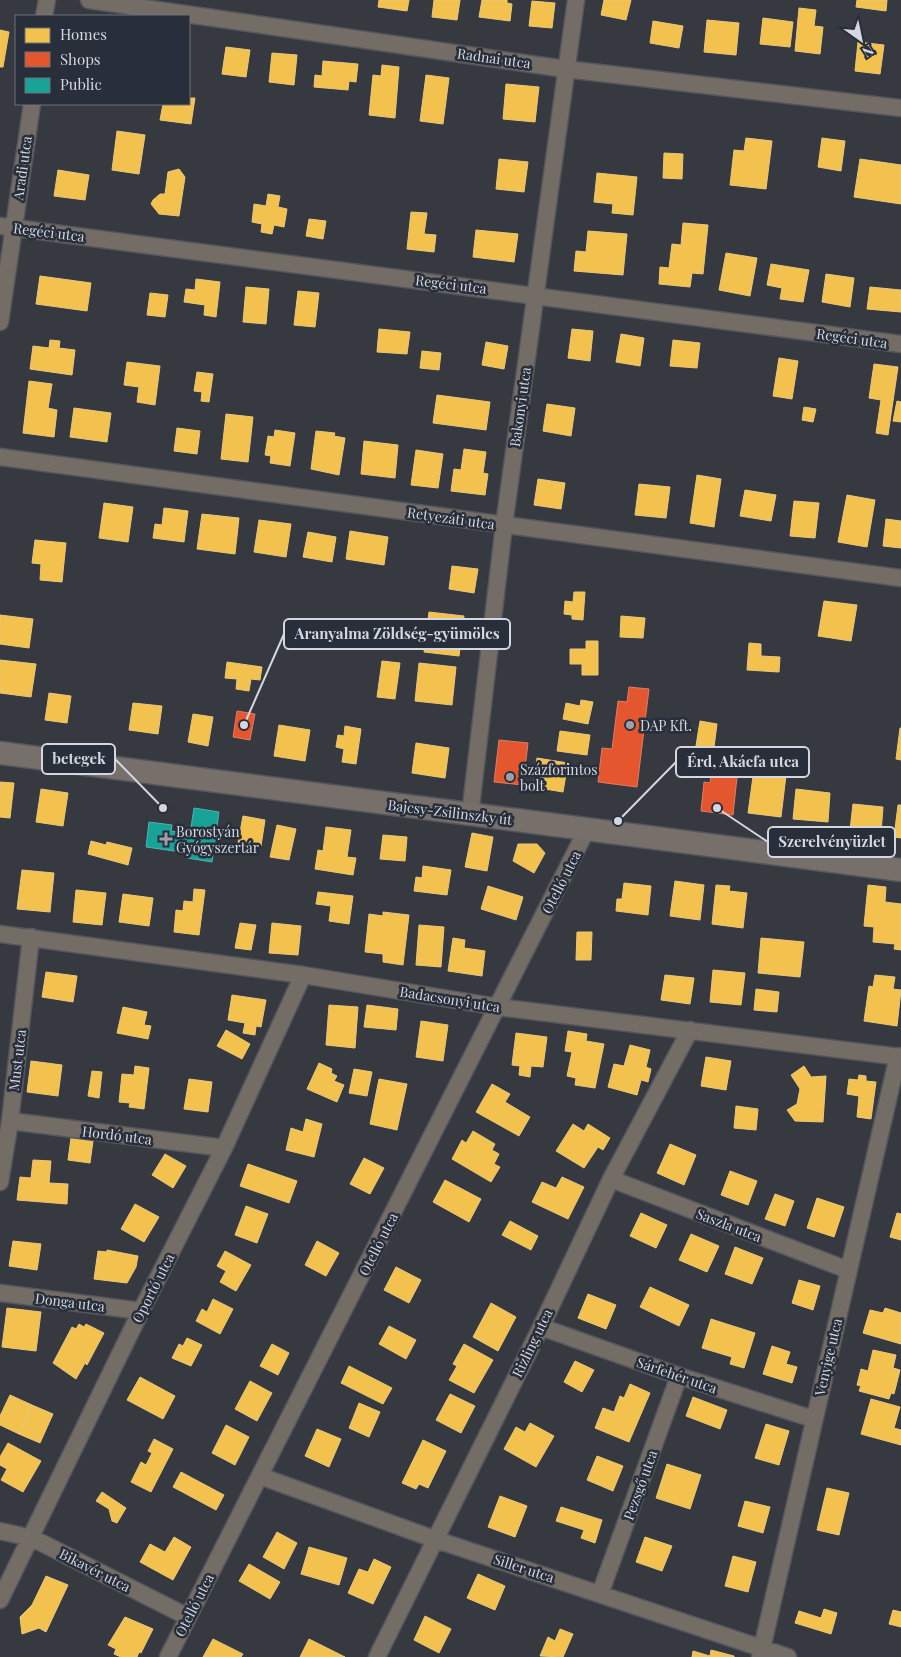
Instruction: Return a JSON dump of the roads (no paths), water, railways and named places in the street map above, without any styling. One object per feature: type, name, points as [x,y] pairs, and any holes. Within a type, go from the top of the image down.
[{"type":"main road","name":"Bajcsy-Zsilinszky út","points":[[0,752],[901,870]]},
{"type":"street","points":[[44,15],[47,0]]},
{"type":"street","name":"Radnai utca","points":[[89,0],[565,68],[901,108]]},
{"type":"street","name":"Bakonyi utca","points":[[470,815],[504,525],[565,68],[576,0]]},
{"type":"street","name":"Aradi utca","points":[[0,322],[7,227],[32,105]]},
{"type":"street","name":"Regéci utca","points":[[7,227],[901,344]]},
{"type":"street","name":"Retyezáti utca","points":[[0,457],[901,578]]},
{"type":"street","name":"Otelló utca","points":[[168,1657],[587,830]]},
{"type":"street","name":"Badacsonyi utca","points":[[0,934],[303,975],[498,1007],[899,1056]]},
{"type":"street","name":"Must utca","points":[[0,1182],[10,1121],[31,937]]},
{"type":"street","name":"Oportó utca","points":[[0,1600],[32,1538],[141,1311],[224,1148],[303,975]]},
{"type":"street","name":"Rizling utca","points":[[377,1657],[541,1327],[611,1179],[690,1030]]},
{"type":"street","name":"Venyige utca","points":[[761,1652],[813,1419],[899,1056]]},
{"type":"street","name":"Hordó utca","points":[[10,1121],[224,1148]]},
{"type":"street","name":"Saszla utca","points":[[611,1179],[848,1270]]},
{"type":"street","name":"Donga utca","points":[[0,1293],[141,1311]]},
{"type":"street","name":"Sárfehér utca","points":[[541,1327],[679,1376],[813,1419]]},
{"type":"street","name":"Pezsgő utca","points":[[600,1594],[679,1376]]},
{"type":"street","name":"Siller utca","points":[[260,1476],[434,1539],[600,1594],[761,1652],[788,1657]]},
{"type":"street","name":"Bikavér utca","points":[[0,1531],[32,1538],[188,1616]]},
{"type":"place","name":"Aranyalma Zöldség-gyümölcs","points":[[244,725]]},
{"type":"place","name":"DAP Kft.","points":[[630,725]]},
{"type":"place","name":"Százforintos bolt","points":[[510,777]]},
{"type":"place","name":"betegek","points":[[163,808]]},
{"type":"place","name":"Szerelvényüzlet","points":[[717,808]]},
{"type":"place","name":"Érd, Akácfa utca","points":[[618,821]]},
{"type":"place","name":"Borostyán Gyógyszertár","points":[[166,839]]}]
